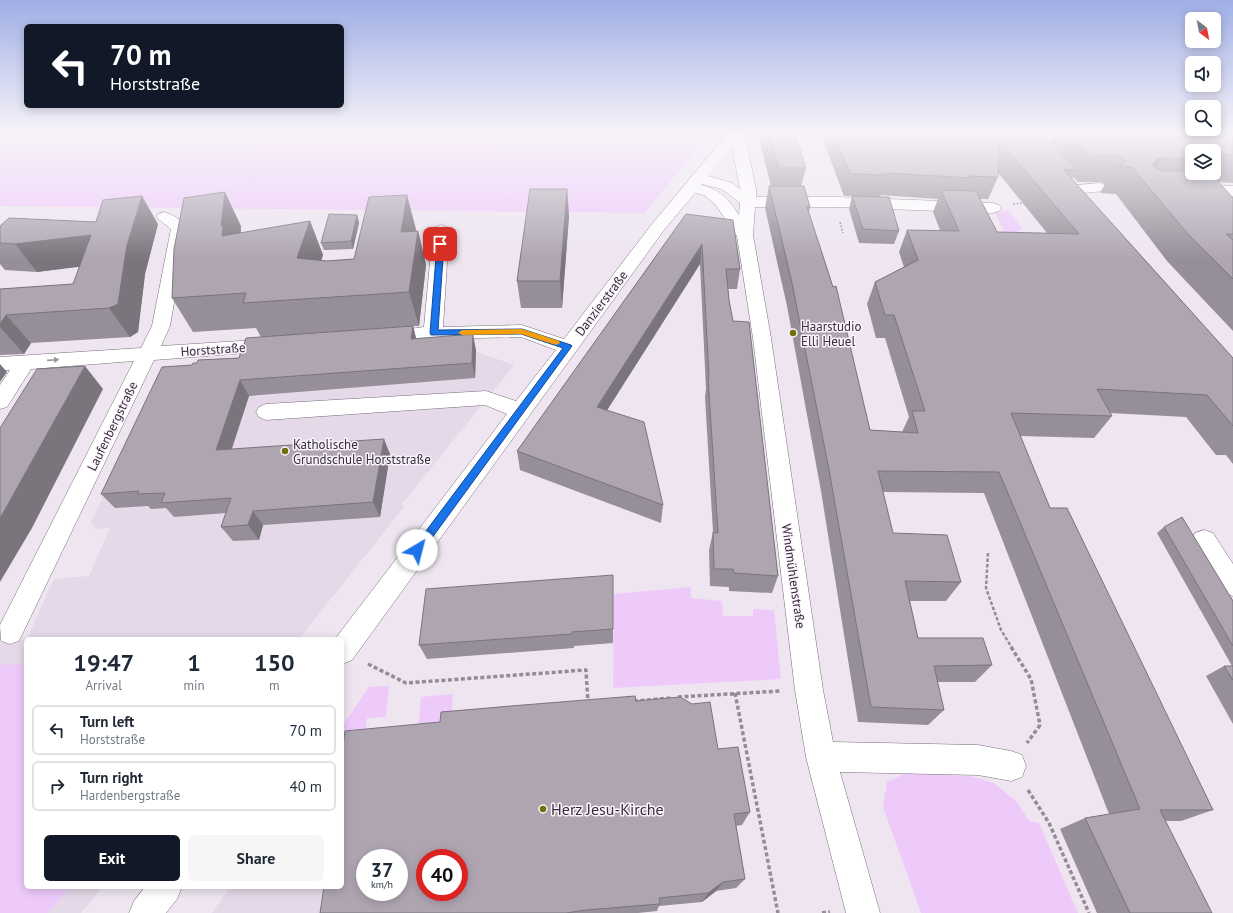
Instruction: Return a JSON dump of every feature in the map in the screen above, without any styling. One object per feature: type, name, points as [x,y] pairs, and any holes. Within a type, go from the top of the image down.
[{"type":"street","name":"Danzierstraße","points":[[344,648],[568,346],[658,227],[702,175]]},
{"type":"street","name":"Windmühlenstraße","points":[[741,231],[748,202],[748,189],[745,175]]},
{"type":"street","name":"Windmühlenstraße","points":[[695,183],[716,197],[726,208],[741,231],[762,338],[809,690],[821,757],[863,913]]},
{"type":"street","points":[[695,183],[727,186],[748,202],[836,202],[993,208]]},
{"type":"street","points":[[1088,207],[1067,183],[1100,188]]},
{"type":"street","points":[[1185,191],[1233,191]]},
{"type":"street","name":"Laufenbergstraße","points":[[10,632],[161,326],[180,228],[164,217]]},
{"type":"street","points":[[716,218],[722,219],[741,231]]},
{"type":"street","points":[[658,227],[680,221]]},
{"type":"street","points":[[434,333],[441,230]]},
{"type":"street","points":[[370,338],[434,333],[522,331],[568,346]]},
{"type":"street","name":"Horststraße","points":[[0,364],[291,344]]},
{"type":"street","points":[[0,402],[25,362]]},
{"type":"street","points":[[266,412],[486,398],[521,411]]},
{"type":"street","points":[[1204,540],[1233,585]]},
{"type":"street","points":[[821,757],[978,760],[1012,766]]},
{"type":"street","points":[[146,913],[164,889]]},
{"type":"path","points":[[988,553],[986,588],[1001,630],[1031,679],[1040,725],[1012,766],[1049,823],[1088,913]]},
{"type":"path","points":[[344,652],[406,683],[586,670],[588,704],[596,704]]},
{"type":"path","points":[[627,701],[735,693],[809,690]]},
{"type":"path","points":[[735,693],[778,913]]},
{"type":"shaded area","points":[[0,175],[676,175],[645,213],[0,206]]},
{"type":"shaded area","points":[[994,211],[1009,211],[1023,229],[1019,230],[1019,234],[1010,243]]},
{"type":"shaded area","name":"Katholische Grundschule Horststraße","points":[[477,352],[514,365],[402,504],[404,507],[301,637],[28,637],[54,579],[89,576],[110,528],[96,529],[91,522],[160,378],[323,362]]},
{"type":"shaded area","points":[[691,587],[691,598],[722,601],[723,616],[753,616],[753,609],[774,610],[781,679],[613,688],[614,594]]},
{"type":"shaded area","points":[[24,639],[24,889],[100,889],[81,913],[0,913],[0,642]]},
{"type":"shaded area","points":[[24,664],[24,889],[68,889],[48,913],[0,913],[0,665]]},
{"type":"shaded area","points":[[389,686],[386,717],[367,718],[364,735],[344,755],[344,723],[369,687]]},
{"type":"shaded area","points":[[453,694],[450,739],[417,742],[421,697]]},
{"type":"shaded area","points":[[906,773],[970,776],[994,783],[1017,802],[1029,821],[1039,823],[1078,913],[921,913],[883,807],[887,782]]},
{"type":"shaded area","points":[[229,889],[328,889],[333,913],[212,913]]},
{"type":"building","points":[[914,175],[998,175],[998,177],[968,176],[970,178]]},
{"type":"building","points":[[1028,175],[1068,175],[1233,358],[1233,426],[1207,395],[1097,389],[1112,416],[1011,413],[1050,508],[1067,508],[1213,810],[1160,810],[1212,913],[1130,913],[1085,818],[1140,809],[999,472],[878,471],[893,533],[947,535],[961,582],[905,581],[918,638],[983,638],[992,665],[934,666],[944,710],[871,707],[829,470],[792,283],[769,186],[804,186],[810,207],[807,207],[833,287],[836,286],[870,430],[918,433],[912,411],[925,411],[894,315],[885,315],[875,282],[918,260],[907,230],[959,231],[941,190],[976,191],[997,232],[1079,234]]},
{"type":"building","points":[[1138,175],[1185,175],[1185,180],[1216,180],[1233,198],[1233,234],[1226,234],[1233,240],[1233,279],[1187,233]]},
{"type":"building","points":[[530,189],[567,189],[560,281],[517,281]]},
{"type":"building","points":[[225,192],[221,226],[223,225],[222,236],[310,221],[297,258],[327,261],[354,259],[369,197],[407,195],[401,232],[418,231],[409,292],[243,303],[246,293],[172,298],[174,249],[184,198]]},
{"type":"building","points":[[142,196],[127,245],[118,304],[109,308],[6,315],[0,324],[0,289],[73,284],[91,235],[15,244],[0,243],[0,226],[9,218],[96,222],[103,200]]},
{"type":"building","points":[[852,196],[889,197],[899,231],[863,229]]},
{"type":"building","points":[[329,214],[357,215],[351,241],[321,243]]},
{"type":"building","points":[[686,214],[733,220],[740,269],[726,269],[729,300],[733,321],[749,322],[778,576],[734,573],[733,569],[714,569],[713,532],[718,533],[708,377],[702,244],[597,407],[644,422],[663,505],[517,451]]},
{"type":"building","points":[[413,326],[411,339],[473,334],[472,363],[240,380],[216,450],[384,439],[373,502],[253,511],[248,525],[221,527],[231,498],[161,503],[165,493],[137,494],[139,491],[101,494],[162,367],[192,365],[193,363],[197,363],[198,360],[239,358],[246,338]]},
{"type":"building","points":[[85,366],[0,518],[0,428],[37,369]]},
{"type":"building","points":[[1182,517],[1233,601],[1233,646],[1164,527]]},
{"type":"building","points":[[613,575],[613,629],[572,632],[572,634],[419,645],[426,589]]},
{"type":"building","points":[[1224,666],[1233,666],[1233,680]]},
{"type":"building","name":"Herz Jesu-Kirche","points":[[635,696],[636,701],[680,697],[692,704],[710,702],[718,749],[738,747],[750,812],[734,814],[745,879],[723,882],[708,893],[659,898],[660,904],[566,913],[320,913],[324,889],[344,889],[345,731],[440,722],[441,712]]},
{"type":"slow traffic","points":[[462,333],[522,331],[556,343]]},
{"type":"place","name":"Haarstudio Elli Heuel","points":[[793,333]]},
{"type":"place","name":"Katholische Grundschule Horststraße","points":[[285,451]]},
{"type":"place","name":"Herz Jesu-Kirche","points":[[543,809]]},
{"type":"route","points":[[417,550],[568,346],[522,331],[434,333],[440,244]]}]
